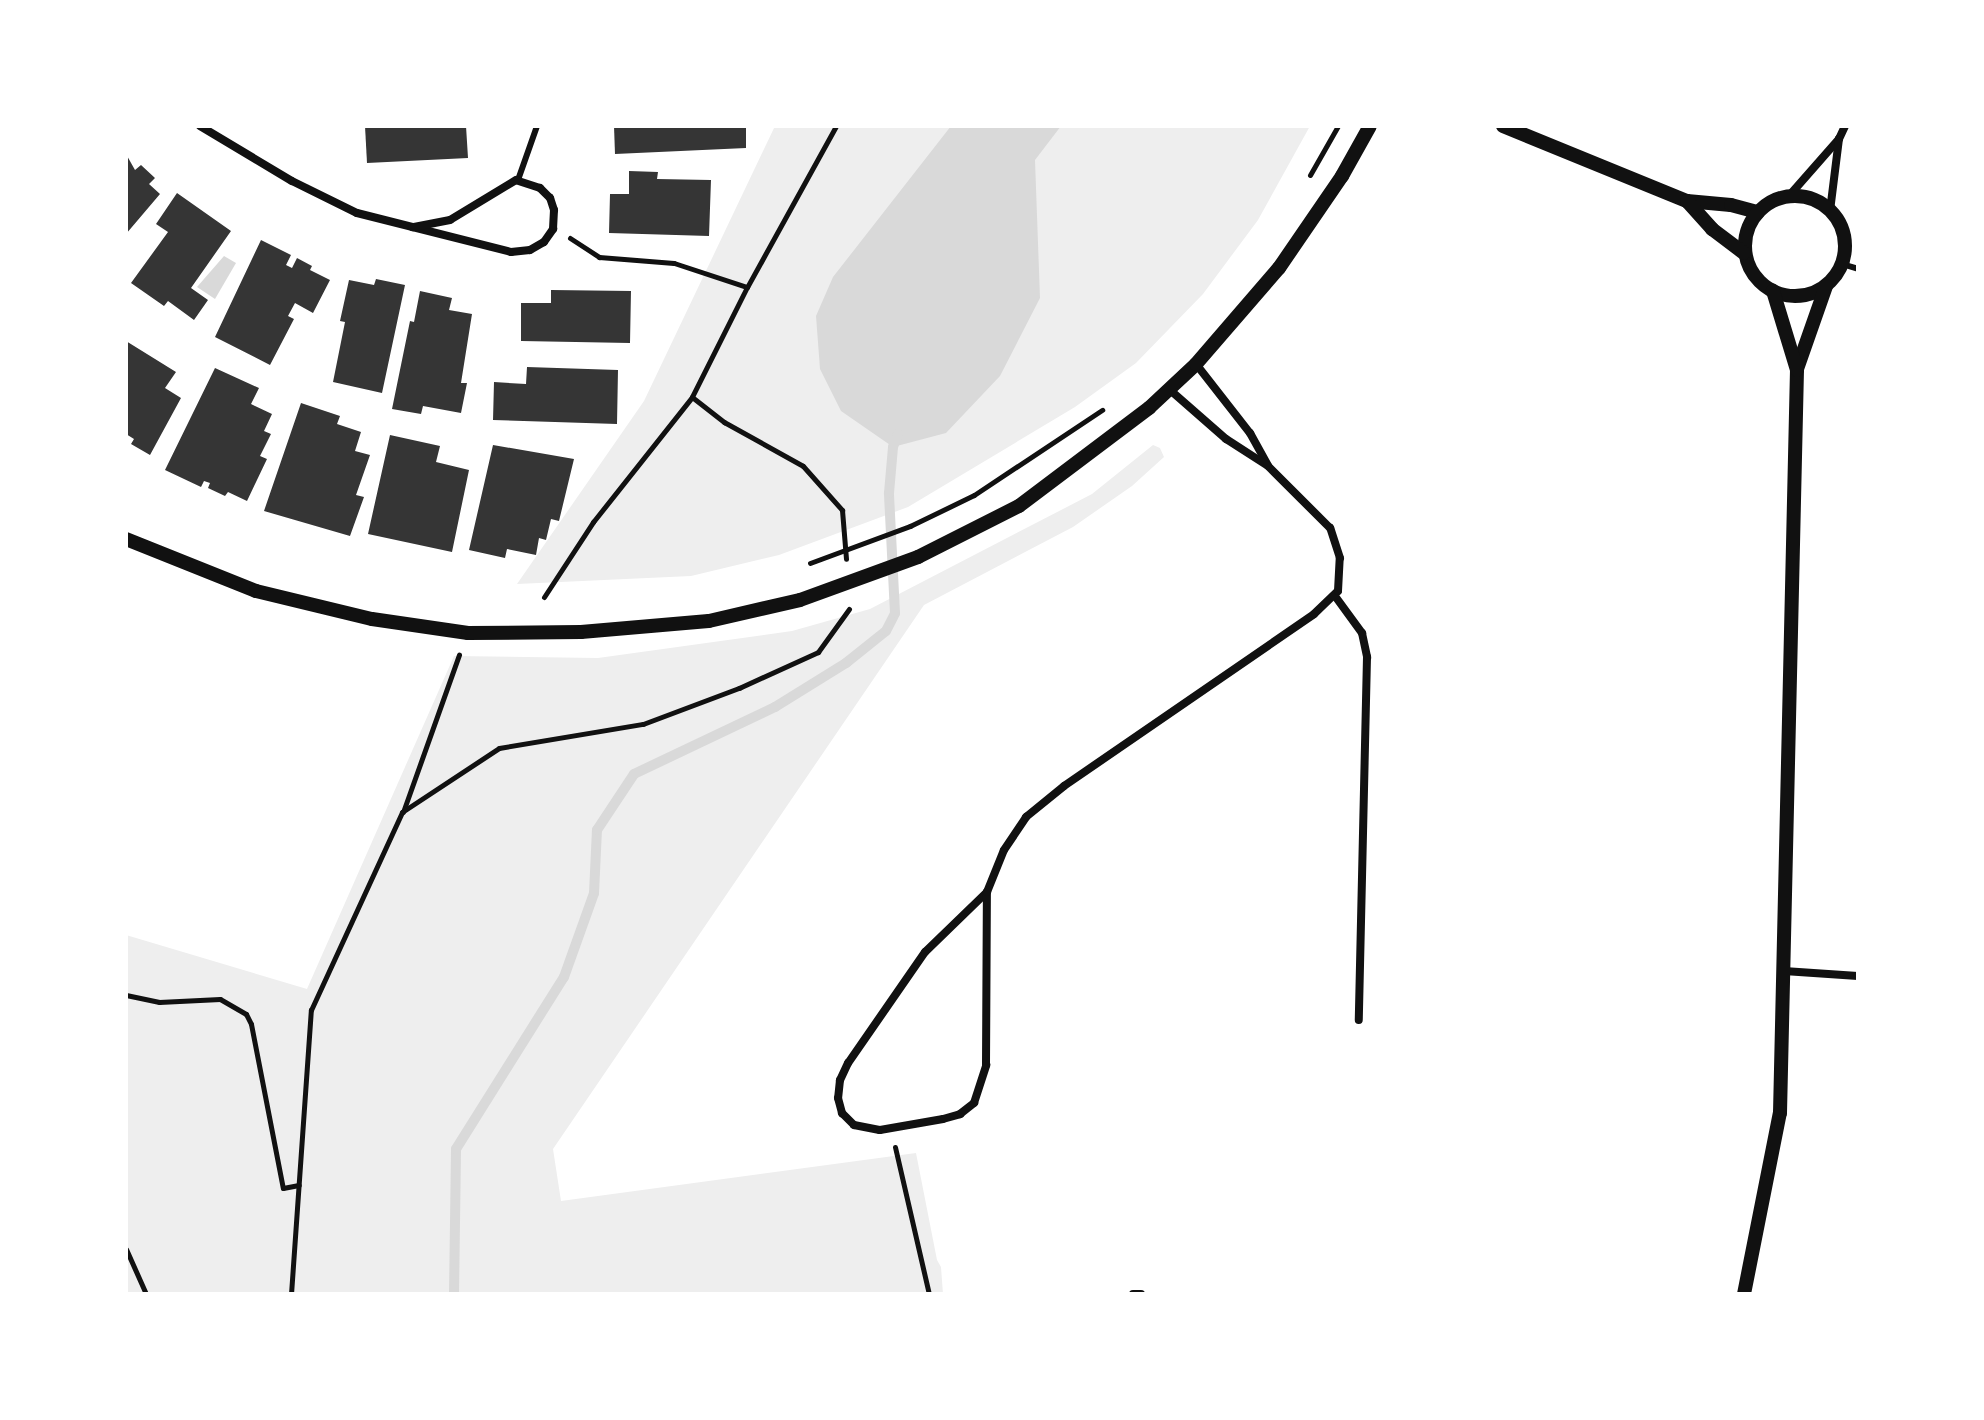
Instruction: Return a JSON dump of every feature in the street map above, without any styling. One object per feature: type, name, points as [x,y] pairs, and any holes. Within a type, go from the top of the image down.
[{"type":"street","points":[[200,126],[292,181],[357,213],[413,227],[514,252],[536,248],[553,229],[550,198],[531,183],[518,180],[504,184],[450,220],[413,227]]},
{"type":"street","points":[[126,539],[256,591],[372,619],[468,633],[581,632],[709,621],[800,600],[918,557],[1019,506],[1170,390],[1279,268],[1342,176],[1370,126]]},
{"type":"street","points":[[1503,126],[1687,201],[1731,205],[1758,212]]},
{"type":"street","points":[[1744,253],[1749,226],[1758,212],[1788,197],[1839,139],[1845,126]]},
{"type":"street","points":[[1830,211],[1839,139]]},
{"type":"street","points":[[1744,1294],[1780,1113],[1797,370],[1826,286],[1842,264],[1844,235],[1830,211],[1803,197],[1788,197]]},
{"type":"street","points":[[1687,201],[1712,229],[1744,253],[1753,272],[1773,291],[1797,370]]},
{"type":"street","points":[[1773,291],[1800,296],[1826,286]]},
{"type":"street","points":[[987,892],[925,952],[848,1063],[840,1080],[840,1106],[849,1122],[871,1130],[891,1128],[955,1116],[970,1107],[979,1094],[987,1043],[987,892],[1004,850],[1035,807],[1335,596],[1340,582],[1340,558],[1333,534],[1268,466],[1250,433],[1196,364]]},
{"type":"street","points":[[1170,390],[1233,445],[1268,466]]},
{"type":"street","points":[[1335,596],[1362,633],[1367,657],[1359,1020]]},
{"type":"street","points":[[1784,971],[1858,976]]},
{"type":"street","points":[[1133,1294],[1141,1294]]},
{"type":"lane","points":[[518,180],[537,126]]},
{"type":"lane","points":[[1842,264],[1858,269]]},
{"type":"path","points":[[544,597],[593,522],[692,397],[747,287],[836,126]]},
{"type":"path","points":[[1308,179],[1338,126]]},
{"type":"path","points":[[553,229],[599,257],[674,263],[747,287]]},
{"type":"path","points":[[692,397],[724,422],[803,466],[842,510],[847,564]]},
{"type":"path","points":[[810,563],[910,526],[974,495],[1110,404]]},
{"type":"path","points":[[402,812],[499,748],[643,724],[739,688],[818,652],[851,605]]},
{"type":"path","points":[[291,1294],[311,1010],[402,812],[461,650]]},
{"type":"path","points":[[126,995],[159,1002],[220,999],[246,1014],[251,1024],[283,1188],[299,1185]]},
{"type":"path","points":[[891,1128],[929,1294]]},
{"type":"path","points":[[126,1249],[146,1294]]},
{"type":"shaded area","points":[[775,126],[1310,126],[1258,220],[1203,294],[1136,363],[1075,407],[908,507],[779,555],[691,576],[517,584],[644,401]]},
{"type":"shaded area","points":[[951,126],[1061,126],[1035,160],[1040,298],[1000,376],[946,433],[893,447],[841,411],[820,369],[816,316],[833,277]]},
{"type":"shaded area","points":[[224,256],[236,263],[215,299],[197,287]]},
{"type":"shaded area","points":[[1153,445],[1160,448],[1164,457],[1132,486],[1073,527],[924,605],[553,1149],[561,1201],[916,1153],[937,1260],[941,1267],[943,1294],[126,1294],[126,935],[307,989],[454,656],[598,658],[792,631],[870,609],[1092,494]]},
{"type":"building","points":[[365,126],[466,126],[468,158],[367,163]]},
{"type":"building","points":[[614,126],[746,126],[746,148],[615,154]]},
{"type":"building","points":[[126,154],[135,170],[141,165],[155,178],[149,184],[160,194],[126,234]]},
{"type":"building","points":[[629,171],[658,172],[657,179],[711,180],[709,236],[609,233],[610,194],[629,194]]},
{"type":"building","points":[[177,193],[231,231],[191,288],[208,300],[194,320],[168,301],[164,306],[131,283],[168,232],[156,224]]},
{"type":"building","points":[[261,240],[291,255],[286,265],[292,268],[297,258],[312,266],[310,270],[330,280],[313,313],[295,303],[288,316],[294,319],[270,365],[215,337]]},
{"type":"building","points":[[376,279],[405,285],[382,393],[333,382],[345,322],[340,321],[349,280],[374,285]]},
{"type":"building","points":[[551,290],[631,291],[630,343],[521,341],[521,303],[551,303]]},
{"type":"building","points":[[420,291],[452,298],[449,310],[472,314],[461,383],[467,383],[461,413],[423,406],[421,414],[392,409],[410,321],[414,322]]},
{"type":"building","points":[[126,341],[176,372],[165,388],[181,398],[150,455],[131,444],[134,439],[126,434]]},
{"type":"building","points":[[527,367],[618,370],[617,424],[493,420],[494,382],[526,384]]},
{"type":"building","points":[[215,368],[259,388],[251,404],[272,414],[264,431],[271,434],[260,456],[267,459],[247,501],[228,492],[225,496],[208,488],[210,483],[204,481],[201,487],[165,470]]},
{"type":"building","points":[[301,403],[340,416],[337,424],[361,432],[355,451],[370,455],[356,495],[364,497],[350,536],[264,511]]},
{"type":"building","points":[[390,435],[440,446],[436,462],[469,470],[452,552],[368,534]]},
{"type":"building","points":[[493,445],[574,459],[559,521],[551,519],[546,540],[539,538],[536,555],[507,549],[505,558],[469,550]]},
{"type":"waterway","points":[[454,1294],[456,1149],[564,977],[594,893],[597,830],[634,774],[775,707],[846,663],[886,631],[895,613],[889,493],[893,447],[898,434]]}]
